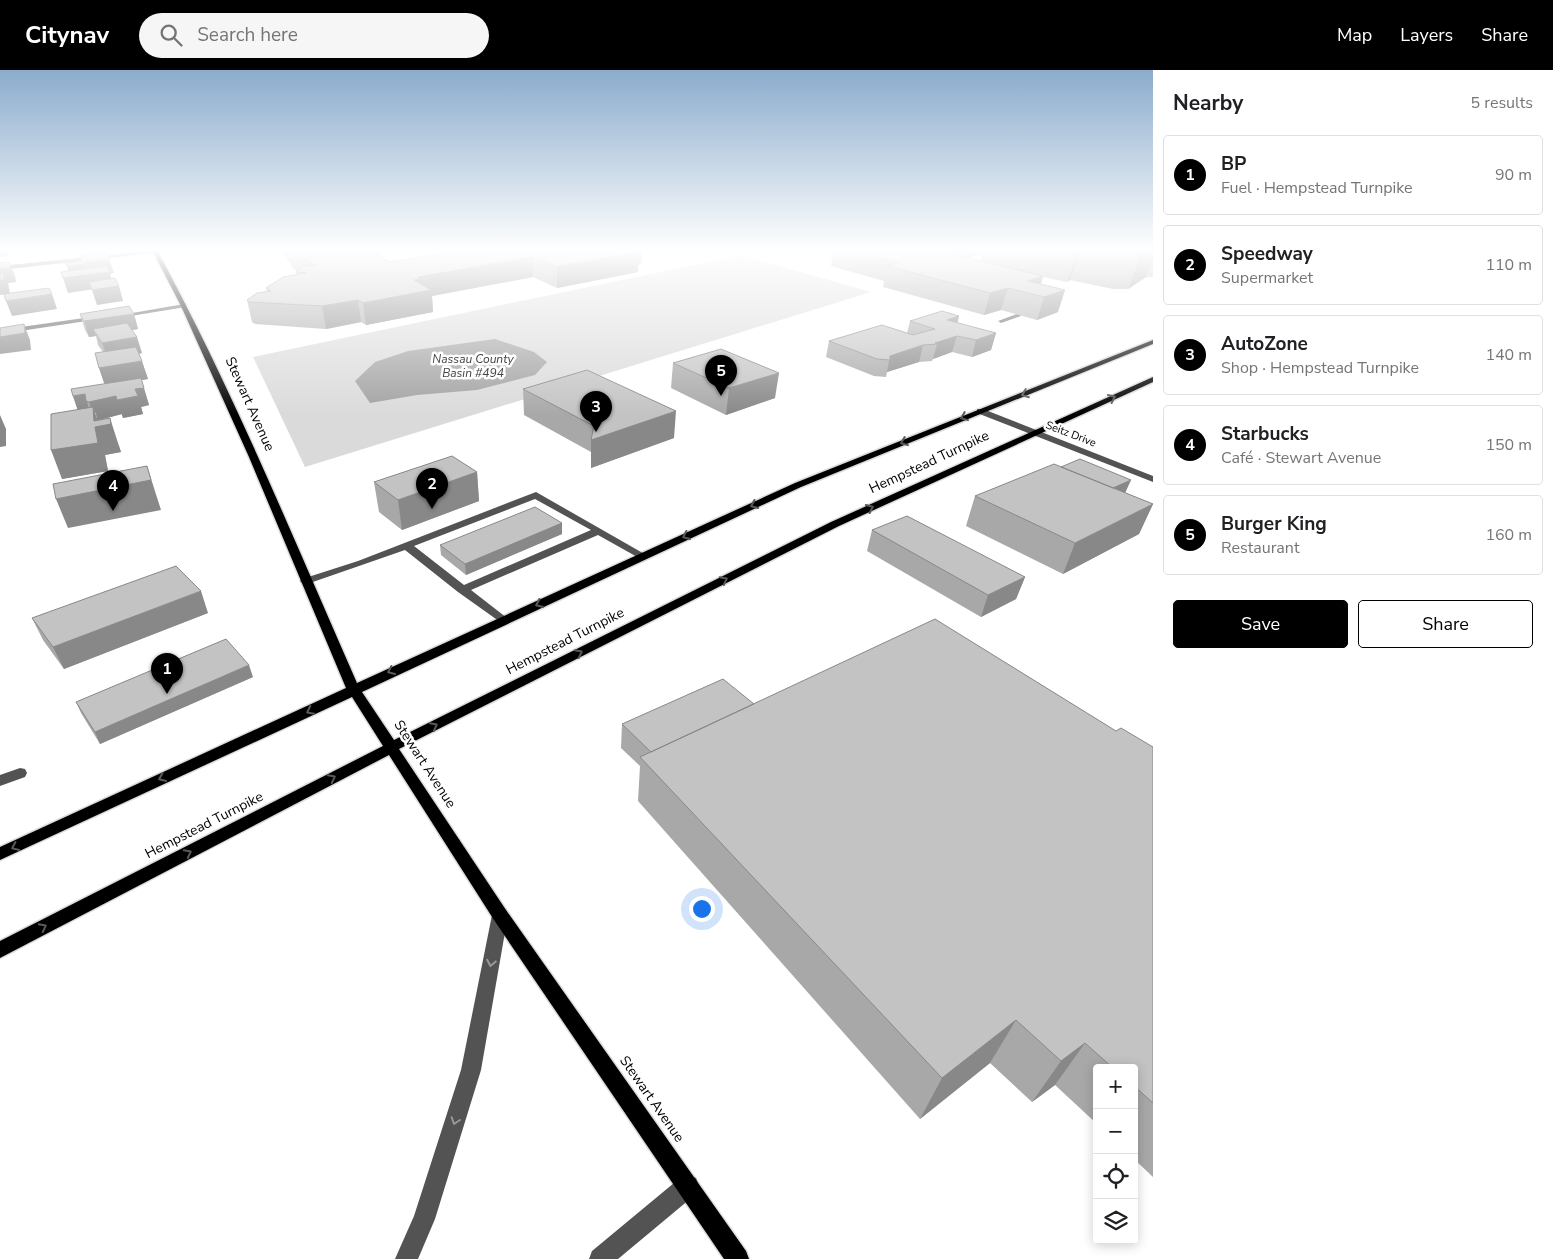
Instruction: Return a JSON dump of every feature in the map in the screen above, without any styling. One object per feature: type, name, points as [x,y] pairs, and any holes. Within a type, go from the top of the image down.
[{"type":"main road","name":"Stewart Avenue","points":[[184,306],[253,457],[353,689],[500,915],[738,1259]]},
{"type":"main road","name":"Hempstead Turnpike","points":[[0,854],[286,722],[353,689],[798,485],[1153,342]]},
{"type":"main road","name":"Hempstead Turnpike","points":[[0,950],[390,748],[835,524],[1153,379]]},
{"type":"street","points":[[0,332],[184,306]]},
{"type":"street","points":[[1001,321],[1019,315]]},
{"type":"street","name":"Seitz Drive","points":[[980,411],[1153,479]]},
{"type":"street","points":[[306,582],[407,546],[536,495],[643,556]]},
{"type":"street","points":[[488,514],[502,523]]},
{"type":"street","points":[[449,529],[464,538]]},
{"type":"street","points":[[462,590],[598,531]]},
{"type":"street","points":[[536,545],[549,553]]},
{"type":"street","points":[[407,546],[503,620]]},
{"type":"street","points":[[497,562],[508,570]]},
{"type":"street","points":[[0,781],[20,773]]},
{"type":"street","points":[[406,1259],[424,1219],[471,1070],[500,915]]},
{"type":"street","points":[[600,1259],[688,1186]]},
{"type":"shaded area","points":[[499,305],[827,305],[305,467],[253,357]]},
{"type":"water","name":"Nassau County Basin #494","points":[[495,339],[534,352],[547,362],[535,375],[477,390],[417,395],[370,403],[355,381],[375,362],[408,351]]},
{"type":"building","points":[[129,306],[134,314],[84,321],[80,314]]},
{"type":"building","points":[[942,311],[959,316],[947,320],[996,333],[976,340],[957,336],[935,343],[937,344],[923,345],[890,356],[890,360],[877,359],[829,341],[882,325],[913,335],[935,329],[910,321]]},
{"type":"building","points":[[127,323],[137,337],[102,343],[93,329]]},
{"type":"building","points":[[24,324],[25,333],[0,337],[0,328]]},
{"type":"building","points":[[136,347],[142,361],[99,368],[95,353]]},
{"type":"building","points":[[721,349],[779,373],[729,388],[673,363]]},
{"type":"building","points":[[587,370],[676,411],[591,440],[594,426],[523,389]]},
{"type":"building","points":[[141,378],[144,388],[135,389],[138,396],[117,400],[116,396],[89,402],[86,401],[85,394],[73,396],[71,389]]},
{"type":"building","points":[[93,407],[94,421],[110,418],[111,424],[95,427],[98,443],[51,450],[51,414]]},
{"type":"building","points":[[452,456],[477,472],[398,500],[374,482]]},
{"type":"building","points":[[1080,459],[1131,480],[1113,488],[1061,467]]},
{"type":"building","points":[[1054,464],[1153,504],[1075,543],[975,496]]},
{"type":"building","points":[[147,466],[151,480],[56,499],[53,484]]},
{"type":"building","points":[[535,507],[562,523],[465,564],[440,545]]},
{"type":"building","points":[[907,516],[1025,577],[988,595],[872,530]]},
{"type":"building","points":[[176,566],[201,591],[53,647],[32,618]]},
{"type":"building","points":[[935,619],[1116,731],[1121,728],[1153,747],[1153,1103],[1138,1090],[1138,1064],[1109,1064],[1085,1043],[1061,1061],[1016,1020],[942,1078],[640,757]]},
{"type":"building","points":[[226,639],[249,665],[95,732],[76,702]]},
{"type":"building","points":[[723,679],[754,704],[651,752],[622,724]]},
{"type":"place","name":"Burger King","points":[[721,396]]},
{"type":"place","name":"AutoZone","points":[[596,432]]},
{"type":"place","name":"Speedway","points":[[432,509]]},
{"type":"place","name":"Starbucks","points":[[113,511]]},
{"type":"place","name":"BP","points":[[167,694]]}]
